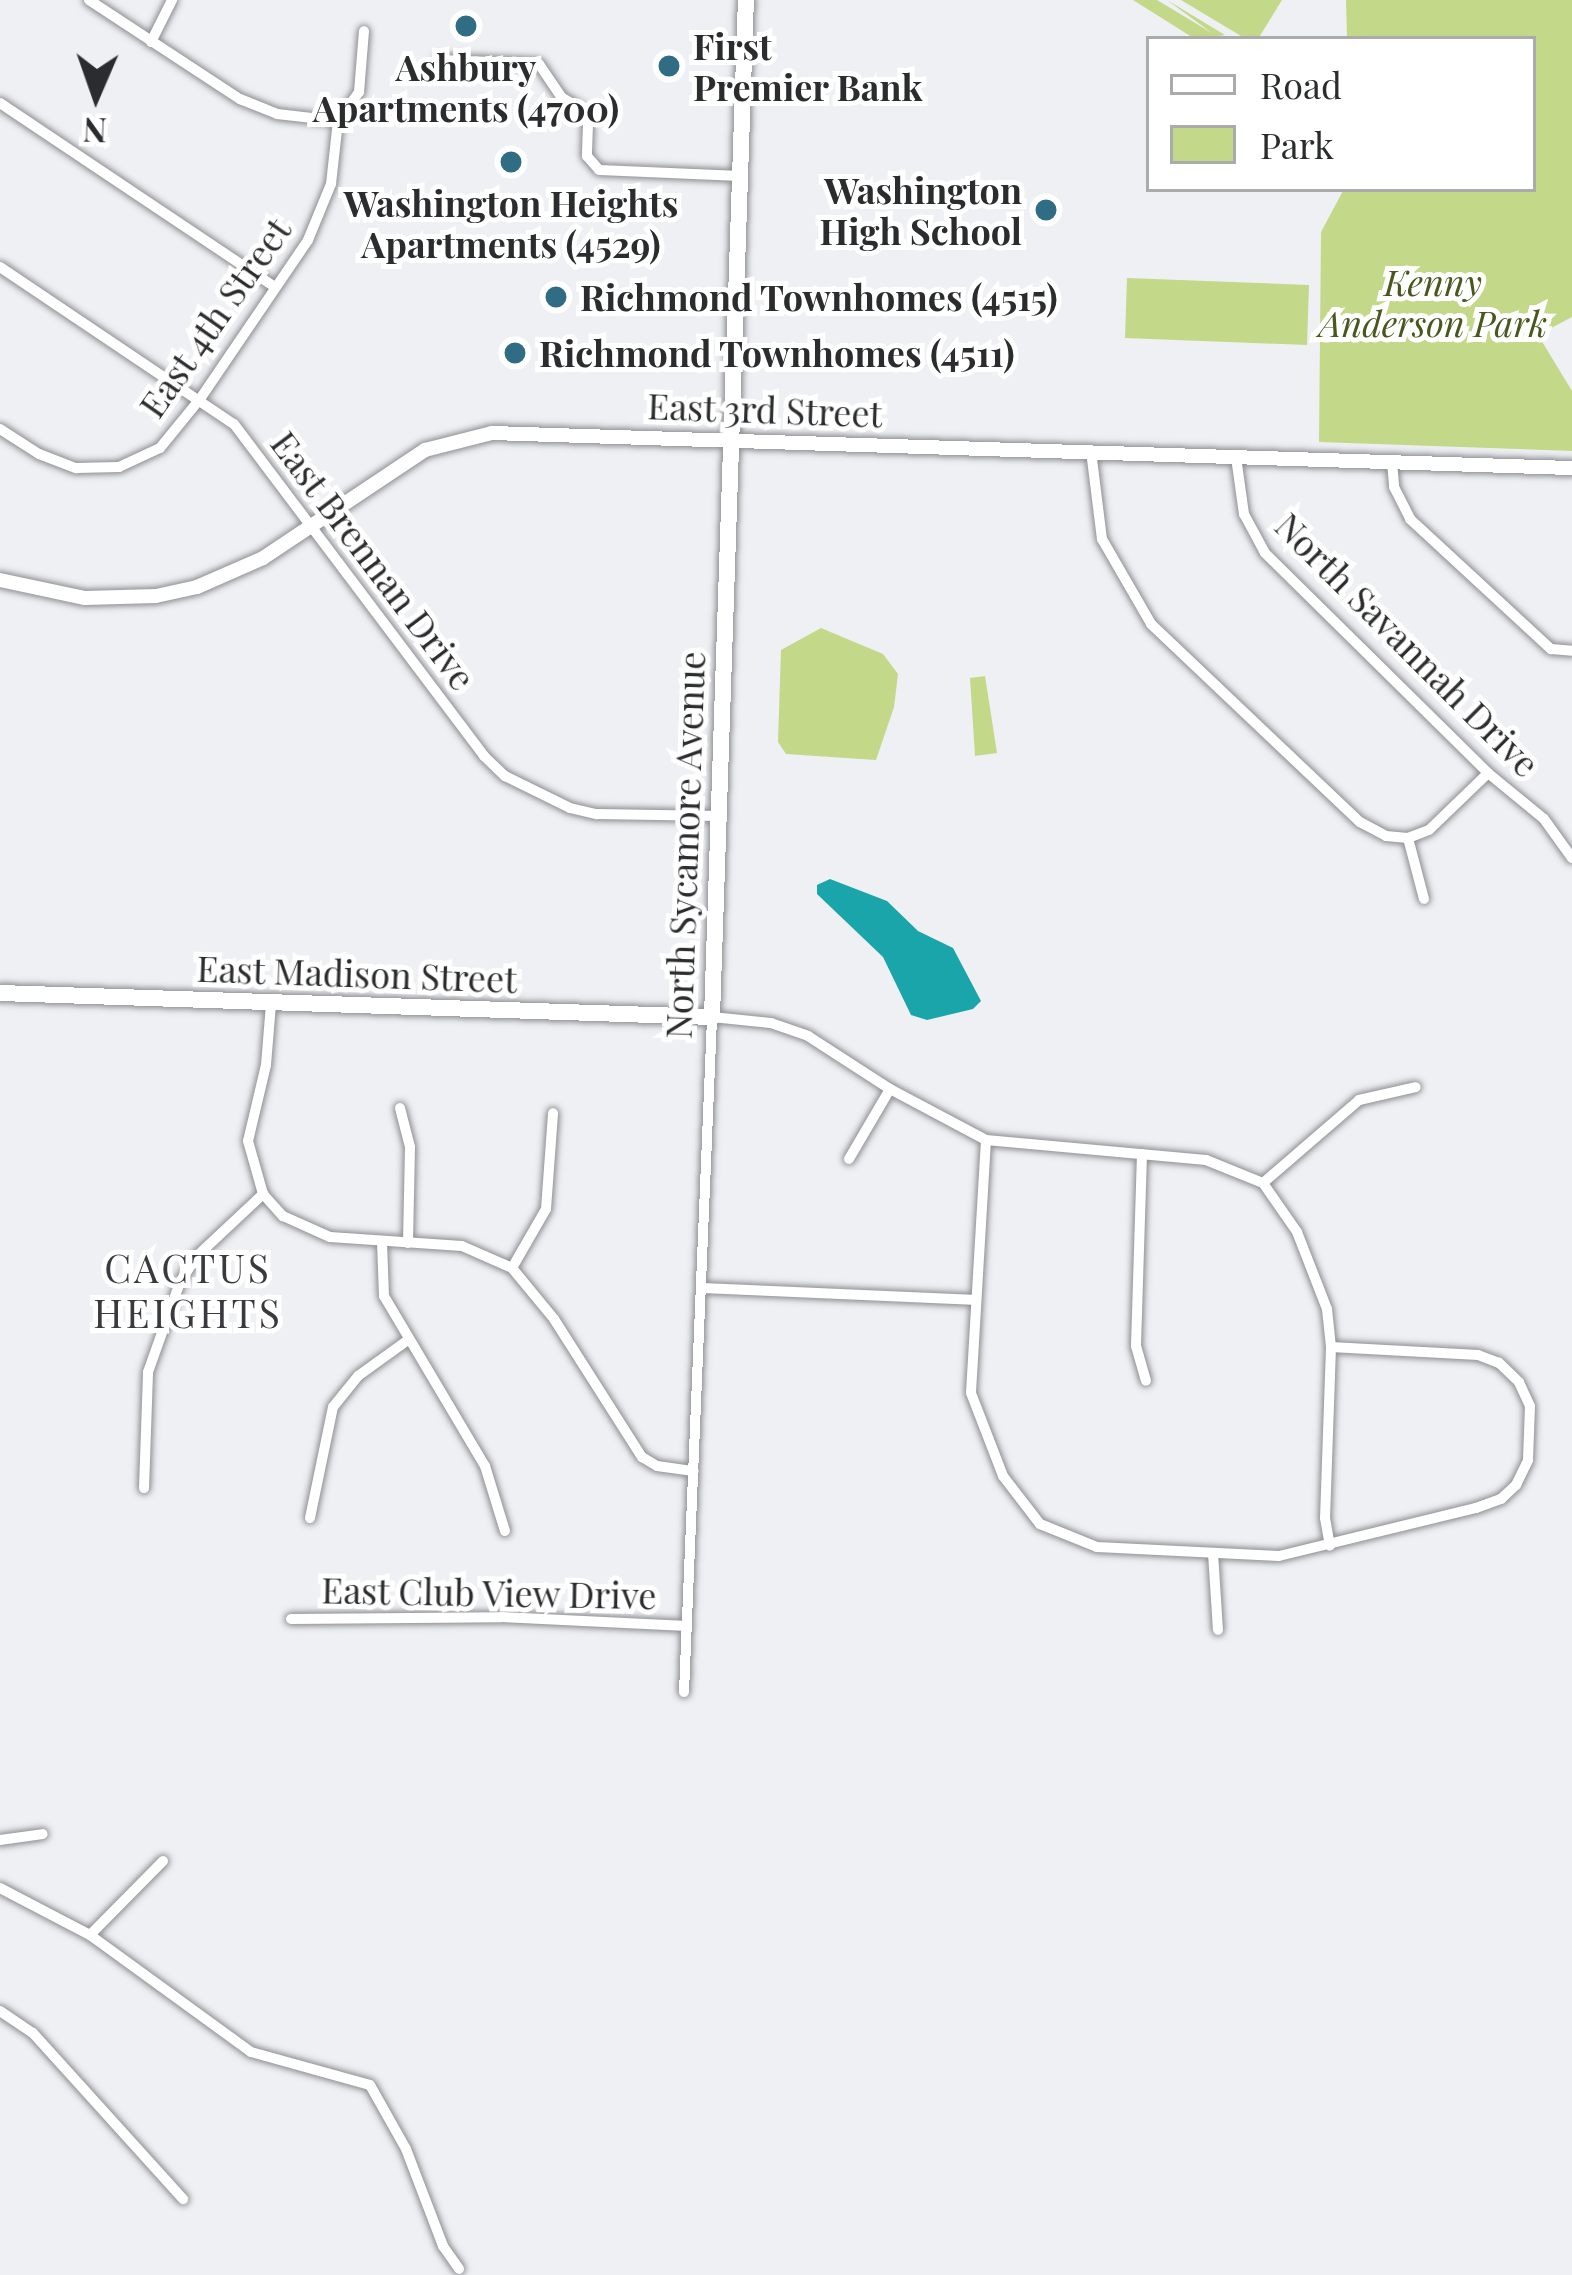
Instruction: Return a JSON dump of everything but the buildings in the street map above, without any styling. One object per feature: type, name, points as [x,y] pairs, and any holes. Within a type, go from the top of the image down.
[{"type":"main road","name":"North Sycamore Avenue","points":[[712,1017],[746,0]]},
{"type":"main road","name":"East Madison Street","points":[[0,993],[712,1017]]},
{"type":"street","points":[[88,0],[260,109],[338,121]]},
{"type":"street","points":[[151,43],[172,0]]},
{"type":"street","name":"East 4th Street","points":[[0,429],[57,463],[119,467],[160,448],[200,399],[323,209],[338,121],[359,92],[364,32]]},
{"type":"street","points":[[440,60],[539,64],[561,97],[581,109],[588,124],[587,156],[599,170],[741,176]]},
{"type":"street","points":[[1,107],[274,287]]},
{"type":"street","name":"East Brennan Drive","points":[[0,267],[234,424],[484,756],[505,776],[570,808],[597,814],[719,816]]},
{"type":"street","name":"East 3rd Street","points":[[0,580],[85,598],[156,596],[232,575],[401,464],[456,440],[527,431],[1572,468]]},
{"type":"street","points":[[1091,451],[1102,539],[1151,624],[1360,822],[1386,836],[1408,838],[1430,830],[1488,773]]},
{"type":"street","name":"North Savannah Drive","points":[[1236,457],[1244,514],[1265,553],[1488,773],[1544,819],[1572,858]]},
{"type":"street","points":[[1393,462],[1394,488],[1410,519],[1551,649],[1572,651]]},
{"type":"street","points":[[1408,838],[1424,899]]},
{"type":"street","points":[[271,1004],[266,1065],[248,1141],[263,1193],[284,1216],[314,1232],[462,1246],[512,1268],[554,1319],[642,1456],[657,1466],[694,1471]]},
{"type":"street","points":[[712,1017],[771,1023],[808,1036],[890,1089],[986,1140],[1206,1160],[1263,1183],[1297,1232],[1316,1275],[1331,1347],[1325,1518],[1330,1546]]},
{"type":"street","name":"North Sycamore Avenue","points":[[684,1692],[712,1017]]},
{"type":"street","points":[[1263,1183],[1358,1100],[1416,1088]]},
{"type":"street","points":[[849,1159],[890,1089]]},
{"type":"street","points":[[400,1108],[410,1147],[408,1243]]},
{"type":"street","points":[[512,1268],[546,1209],[553,1113]]},
{"type":"street","points":[[986,1140],[973,1300],[974,1409],[1018,1502],[1040,1524],[1097,1547],[1279,1556],[1501,1499],[1524,1472],[1532,1420],[1526,1393],[1499,1363],[1478,1355],[1331,1347]]},
{"type":"street","points":[[1142,1154],[1136,1346],[1146,1381]]},
{"type":"street","points":[[144,1488],[148,1372],[172,1303],[197,1256],[263,1193]]},
{"type":"street","points":[[382,1242],[384,1296],[484,1466],[505,1531]]},
{"type":"street","points":[[702,1288],[973,1300]]},
{"type":"street","points":[[310,1518],[333,1407],[358,1376],[408,1340]]},
{"type":"street","points":[[1213,1553],[1218,1630]]},
{"type":"street","name":"East Club View Drive","points":[[291,1619],[501,1617],[687,1626]]},
{"type":"street","points":[[0,1840],[43,1834]]},
{"type":"street","points":[[90,1935],[163,1861]]},
{"type":"street","points":[[0,1888],[90,1935],[251,2052],[370,2085],[406,2149],[443,2246],[459,2269]]},
{"type":"street","points":[[0,2011],[33,2033],[183,2199]]},
{"type":"green space","points":[[1133,0],[1157,0],[1212,33],[1167,0],[1225,35],[1190,36]]},
{"type":"green space","points":[[1181,0],[1282,0],[1260,36],[1241,36]]},
{"type":"green space","name":"Kenny Anderson Park","points":[[1346,0],[1572,0],[1572,317],[1538,335],[1572,391],[1572,451],[1319,442],[1321,232],[1342,192],[1536,192],[1536,36],[1347,36]]},
{"type":"green space","points":[[1127,278],[1309,285],[1307,345],[1125,338]]},
{"type":"green space","points":[[821,628],[883,654],[898,674],[894,707],[876,760],[786,754],[778,742],[781,650]]},
{"type":"green space","points":[[985,676],[997,753],[975,756],[970,678]]},
{"type":"water","points":[[830,879],[887,901],[918,931],[953,948],[981,1001],[973,1009],[927,1020],[911,1015],[883,957],[817,894],[817,885]]},
{"type":"place","name":"Ashbury Apartments (4700)","points":[[466,26]]},
{"type":"place","name":"First Premier Bank","points":[[669,66]]},
{"type":"place","name":"Washington Heights Apartments (4529)","points":[[511,162]]},
{"type":"place","name":"Washington High School","points":[[1046,210]]},
{"type":"place","name":"Richmond Townhomes (4515)","points":[[556,297]]},
{"type":"place","name":"Richmond Townhomes (4511)","points":[[515,353]]},
{"type":"district","name":"CACTUS HEIGHTS","points":[[188,1290]]}]
